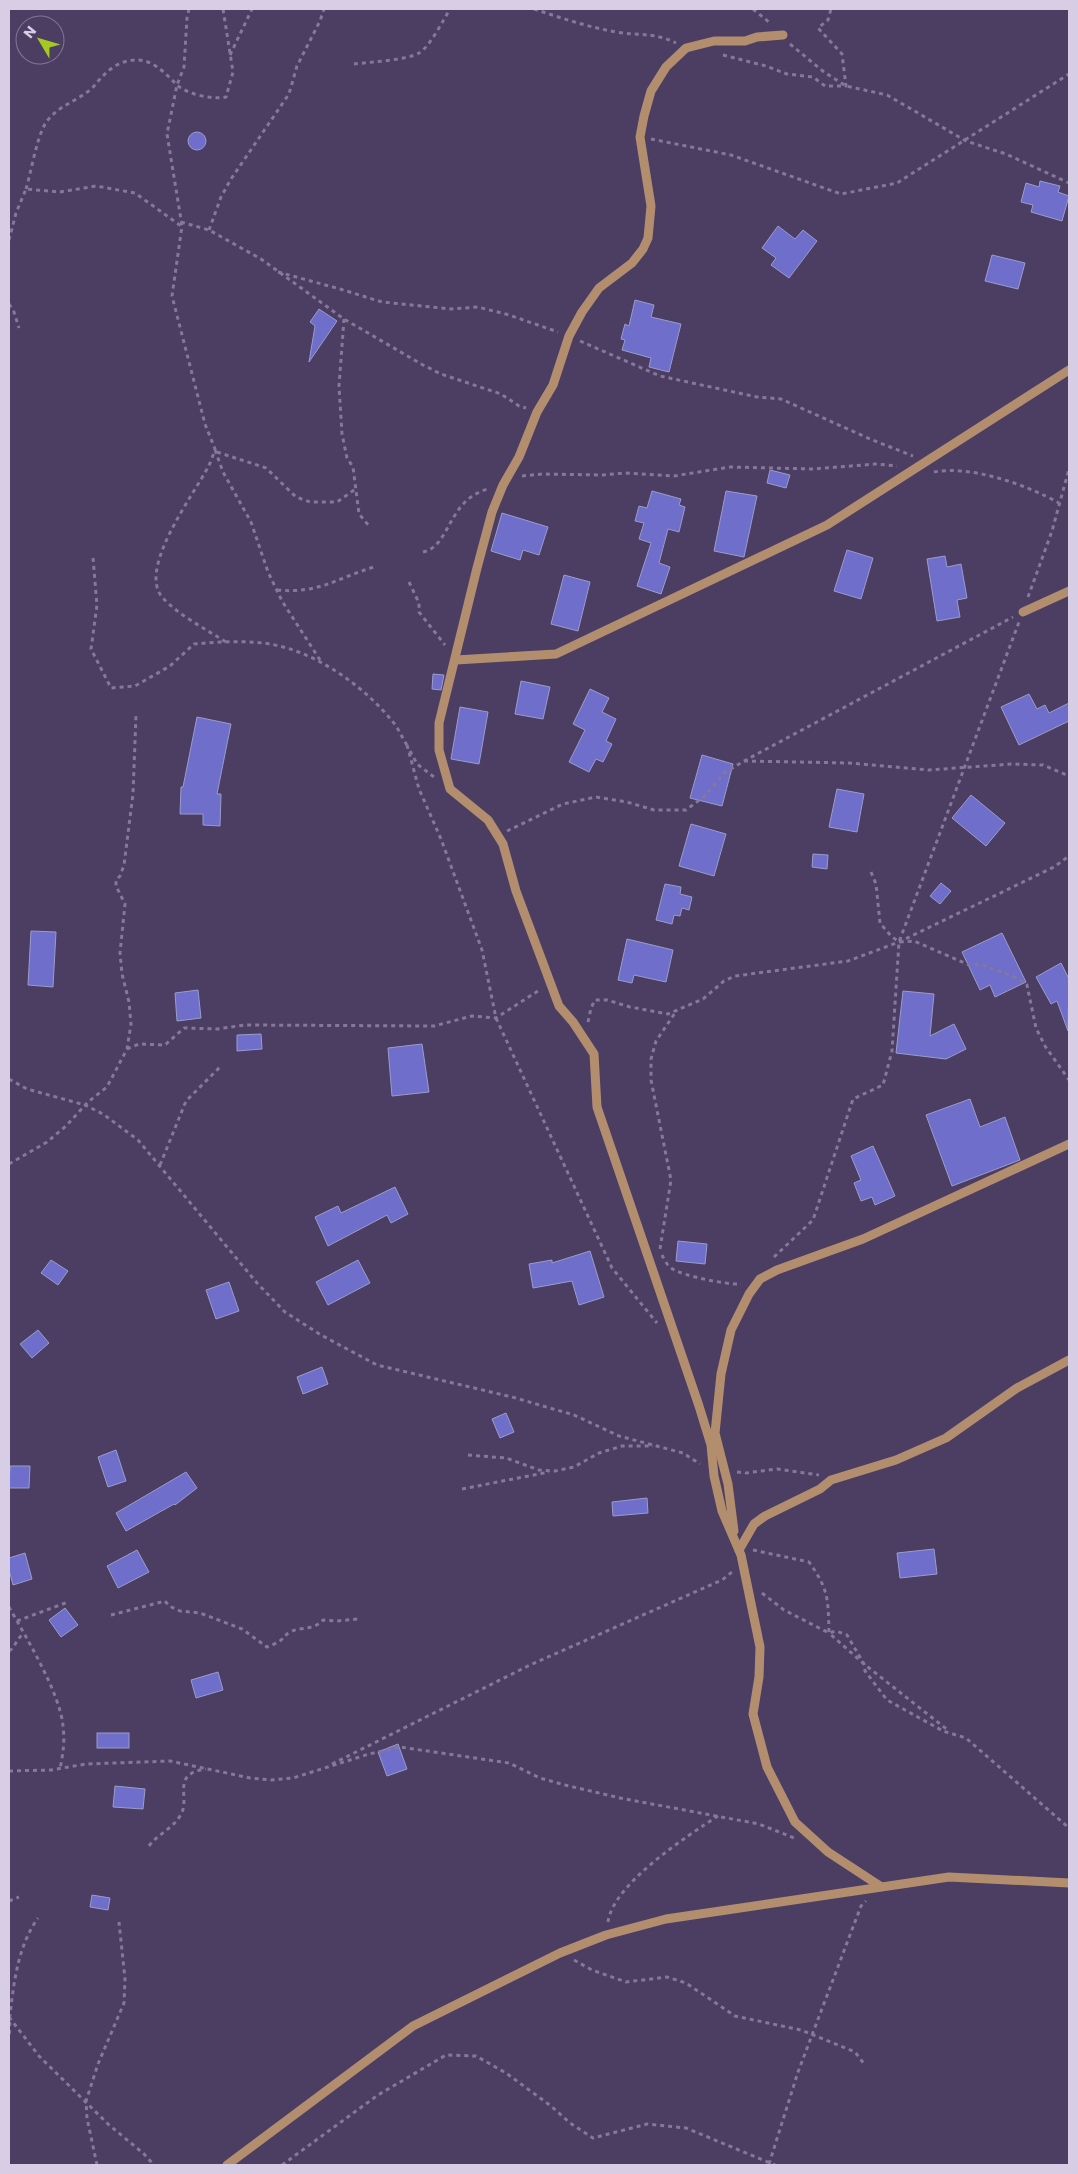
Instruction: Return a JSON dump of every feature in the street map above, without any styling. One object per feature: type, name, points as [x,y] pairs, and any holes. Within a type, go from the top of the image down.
[{"type":"street","points":[[739,1549],[722,1511],[711,1445],[704,1422],[596,1107],[594,1054],[573,1022],[559,1006],[516,891],[503,844],[488,820],[450,789],[439,750],[439,723],[492,512],[503,485],[519,457],[537,412],[553,385],[569,336],[582,312],[599,288],[632,264],[643,250],[648,238],[651,206],[640,137],[644,116],[652,92],[666,67],[686,48],[714,41],[745,41],[757,37],[783,35]]},
{"type":"street","points":[[456,660],[556,654],[827,525],[1069,370]]},
{"type":"street","points":[[1023,612],[1069,591]]},
{"type":"street","points":[[880,1886],[828,1852],[796,1822],[767,1767],[752,1714],[759,1677],[760,1647],[739,1549],[728,1484],[714,1433],[721,1374],[731,1330],[749,1294],[760,1279],[776,1270],[863,1239],[1069,1144]]},
{"type":"street","points":[[739,1549],[754,1524],[765,1516],[820,1489],[832,1480],[896,1460],[946,1438],[1017,1388],[1069,1360]]},
{"type":"street","points":[[227,2165],[413,2026],[560,1953],[606,1935],[666,1919],[949,1877],[1069,1883]]},
{"type":"path","points":[[189,9],[184,67],[177,85],[167,134],[182,224],[172,296],[205,424],[223,472],[252,522],[268,572],[277,590],[322,662]]},
{"type":"path","points":[[9,240],[16,212],[26,189],[43,126],[54,113],[92,89],[105,72],[131,59],[146,61],[160,68],[177,85],[190,92],[218,99],[226,97],[233,72],[222,9]]},
{"type":"path","points":[[230,55],[252,9]]},
{"type":"path","points":[[209,230],[221,197],[231,179],[289,94],[297,66],[320,21],[324,9]]},
{"type":"path","points":[[354,64],[403,58],[420,53],[438,30],[450,9]]},
{"type":"path","points":[[753,9],[783,35],[794,49],[846,86],[887,95],[966,141],[1006,154],[1069,183]]},
{"type":"path","points":[[831,9],[828,20],[818,28],[842,54],[846,86]]},
{"type":"path","points":[[640,137],[731,156],[841,194],[897,183],[1069,74]]},
{"type":"path","points":[[26,189],[60,192],[96,186],[135,193],[182,224],[209,230],[261,259],[344,319],[441,374],[502,394],[519,406],[537,412]]},
{"type":"path","points":[[278,272],[382,302],[451,309],[478,307],[509,315],[569,336],[660,376],[757,397],[781,399],[945,470],[1004,480],[1042,494],[1059,503]]},
{"type":"path","points":[[9,304],[14,312],[19,328]]},
{"type":"path","points":[[344,319],[340,359],[339,406],[347,458],[353,466],[359,514],[370,528]]},
{"type":"path","points":[[216,451],[266,468],[296,497],[310,502],[337,502],[357,488]]},
{"type":"path","points":[[216,451],[209,467],[184,504],[161,552],[156,582],[162,598],[226,642]]},
{"type":"path","points":[[423,552],[432,550],[439,544],[455,512],[468,498],[482,491],[503,485],[508,478],[542,474],[602,475],[626,473],[674,476],[730,467],[813,469],[876,464],[898,466],[910,472],[920,474],[945,470]]},
{"type":"path","points":[[770,1262],[813,1220],[853,1099],[883,1085],[892,1051],[899,942],[1023,612],[1052,531],[1069,469]]},
{"type":"path","points":[[93,558],[97,605],[91,649],[111,688],[135,686],[170,666],[194,644],[242,641],[270,644],[303,652],[322,662],[354,685],[377,706],[394,723],[417,764],[450,789]]},
{"type":"path","points":[[277,590],[294,592],[316,589],[374,567]]},
{"type":"path","points":[[409,582],[419,603],[420,612],[456,660]]},
{"type":"path","points":[[498,836],[563,804],[596,797],[627,802],[654,810],[686,810],[706,795],[724,773],[744,761],[1023,612]]},
{"type":"path","points":[[9,1164],[47,1142],[66,1126],[85,1104],[107,1087],[127,1049],[131,1024],[120,954],[124,904],[116,886],[116,880],[120,876],[124,865],[133,794],[136,715]]},
{"type":"path","points":[[407,745],[419,789],[441,839],[482,950],[496,1018],[612,1268],[660,1327]]},
{"type":"path","points":[[744,761],[849,763],[929,770],[1012,764],[1043,765],[1069,776]]},
{"type":"path","points":[[588,1025],[591,1008],[596,1000],[607,1000],[630,1007],[668,1014],[703,999],[724,981],[735,976],[848,961],[899,942],[1054,867],[1069,856]]},
{"type":"path","points":[[871,872],[876,884],[880,923],[899,942],[914,941],[969,965],[980,964],[1017,978],[1027,985],[1036,1028],[1045,1046],[1069,1080]]},
{"type":"path","points":[[127,1049],[139,1044],[165,1045],[184,1028],[217,1029],[258,1025],[434,1026],[472,1016],[496,1018],[550,983]]},
{"type":"path","points":[[677,1010],[656,1041],[651,1059],[651,1080],[671,1180],[668,1208],[659,1245],[662,1254],[671,1268],[732,1285],[749,1283]]},
{"type":"path","points":[[160,1166],[186,1101],[222,1065]]},
{"type":"path","points":[[9,1080],[27,1089],[85,1104],[103,1114],[138,1140],[258,1284],[285,1312],[321,1335],[377,1365],[521,1400],[574,1415],[619,1436],[683,1453],[714,1472]]},
{"type":"path","points":[[462,1489],[574,1467],[598,1453],[622,1446],[658,1446]]},
{"type":"path","points":[[468,1455],[506,1458],[539,1470],[555,1471]]},
{"type":"path","points":[[724,1469],[746,1473],[777,1469],[814,1473],[832,1480]]},
{"type":"path","points":[[318,1771],[530,1665],[722,1580],[735,1570],[739,1549],[809,1562],[823,1582],[828,1603],[829,1633]]},
{"type":"path","points":[[722,1580],[739,1577],[784,1610],[829,1633],[864,1664],[952,1733]]},
{"type":"path","points":[[112,1614],[165,1601],[169,1606],[180,1611],[200,1613],[242,1629],[267,1648],[280,1642],[287,1633],[318,1626],[323,1620],[336,1622],[358,1620]]},
{"type":"path","points":[[17,1621],[68,1602]]},
{"type":"path","points":[[9,1607],[46,1676],[63,1724],[64,1747],[60,1769]]},
{"type":"path","points":[[829,1633],[836,1632],[847,1635],[864,1664],[865,1671],[887,1700],[952,1733],[966,1738],[980,1748],[1069,1828]]},
{"type":"path","points":[[9,1651],[13,1648],[18,1637],[24,1634]]},
{"type":"path","points":[[9,1772],[60,1769],[86,1764],[170,1761],[250,1778],[271,1780],[293,1778],[368,1754],[409,1748],[509,1763],[540,1778],[565,1785],[620,1798],[759,1824],[802,1842]]},
{"type":"path","points":[[149,1846],[154,1839],[168,1829],[184,1809],[182,1794],[184,1783],[189,1775],[196,1770],[209,1769]]},
{"type":"path","points":[[606,1935],[609,1911],[624,1890],[661,1857],[718,1816]]},
{"type":"path","points":[[769,2164],[798,2072],[861,1906],[880,1886]]},
{"type":"path","points":[[9,1901],[19,1898]]},
{"type":"path","points":[[9,2034],[9,2017],[19,1958],[28,1931],[38,1918]]},
{"type":"path","points":[[97,2165],[87,2118],[86,2101],[98,2064],[124,2003],[125,1979],[119,1922]]},
{"type":"path","points":[[560,1953],[592,1970],[626,1982],[667,1977],[686,1983],[735,2016],[801,2030],[855,2052],[865,2065]]},
{"type":"path","points":[[9,2017],[39,2056],[108,2124],[144,2154],[154,2165]]},
{"type":"path","points":[[282,2165],[378,2095],[446,2055],[476,2056],[499,2068],[593,2138],[647,2124],[686,2128],[775,2165]]},
{"type":"building","points":[[197,132],[203,135],[206,141],[203,147],[197,150],[191,147],[188,141],[191,135]]},
{"type":"building","points":[[1040,181],[1060,186],[1058,192],[1069,196],[1062,221],[1031,212],[1033,205],[1021,202],[1026,183],[1039,187]]},
{"type":"building","points":[[778,226],[795,239],[803,230],[817,241],[789,278],[771,265],[776,258],[762,248]]},
{"type":"building","points":[[992,255],[1025,263],[1018,289],[985,281]]},
{"type":"building","points":[[635,300],[654,305],[651,317],[681,324],[669,372],[649,367],[651,358],[622,350],[625,340],[621,339],[625,324],[629,326]]},
{"type":"building","points":[[319,309],[337,321],[309,362],[315,326],[310,322]]},
{"type":"building","points":[[770,470],[790,475],[786,488],[767,483]]},
{"type":"building","points":[[652,491],[681,499],[679,505],[685,507],[679,532],[668,529],[659,563],[670,567],[661,594],[637,586],[651,543],[639,539],[644,523],[635,521],[639,506],[647,508]]},
{"type":"building","points":[[726,491],[757,496],[744,557],[714,551]]},
{"type":"building","points":[[502,513],[548,527],[539,555],[523,550],[520,560],[491,551]]},
{"type":"building","points":[[847,550],[873,558],[861,599],[834,591]]},
{"type":"building","points":[[945,556],[947,567],[961,564],[967,598],[957,600],[960,617],[937,621],[927,559]]},
{"type":"building","points":[[564,575],[590,582],[578,631],[551,624]]},
{"type":"building","points":[[433,674],[444,675],[441,690],[432,689]]},
{"type":"building","points":[[521,681],[550,687],[543,719],[515,714]]},
{"type":"building","points":[[590,689],[609,698],[602,712],[616,719],[606,741],[612,744],[603,762],[596,759],[589,772],[569,762],[585,730],[573,724]]},
{"type":"building","points":[[1029,694],[1037,709],[1045,705],[1049,713],[1069,703],[1069,721],[1019,745],[1001,707]]},
{"type":"building","points":[[460,707],[488,712],[479,764],[451,759]]},
{"type":"building","points":[[197,717],[231,724],[217,794],[221,794],[220,826],[203,825],[203,814],[180,814],[181,787],[183,787]]},
{"type":"building","points":[[702,755],[733,764],[722,806],[690,798]]},
{"type":"building","points":[[837,789],[864,794],[857,832],[829,827]]},
{"type":"building","points":[[971,795],[1005,823],[986,846],[952,818]]},
{"type":"building","points":[[691,824],[726,834],[714,876],[679,866]]},
{"type":"building","points":[[813,854],[828,855],[827,869],[812,867]]},
{"type":"building","points":[[941,883],[951,891],[940,904],[930,896]]},
{"type":"building","points":[[665,884],[681,887],[680,894],[692,897],[689,910],[682,908],[680,916],[674,915],[672,924],[656,920]]},
{"type":"building","points":[[31,931],[56,932],[53,987],[28,985]]},
{"type":"building","points":[[1002,933],[1026,982],[995,997],[990,985],[980,990],[962,952]]},
{"type":"building","points":[[627,939],[673,950],[666,982],[634,975],[632,983],[618,980]]},
{"type":"building","points":[[1061,963],[1069,979],[1068,1031],[1057,1001],[1051,1004],[1036,977]]},
{"type":"building","points":[[198,990],[201,1018],[177,1021],[175,993]]},
{"type":"building","points":[[903,991],[934,994],[930,1036],[954,1024],[966,1049],[946,1059],[896,1053]]},
{"type":"building","points":[[261,1034],[262,1049],[237,1051],[237,1035]]},
{"type":"building","points":[[422,1044],[429,1092],[392,1096],[388,1048]]},
{"type":"building","points":[[970,1099],[980,1127],[1005,1117],[1020,1160],[952,1186],[926,1115]]},
{"type":"building","points":[[873,1146],[895,1196],[875,1205],[872,1197],[861,1201],[854,1183],[861,1180],[851,1156]]},
{"type":"building","points":[[395,1187],[408,1214],[391,1223],[387,1215],[328,1246],[315,1217],[338,1206],[341,1213]]},
{"type":"building","points":[[678,1241],[707,1244],[705,1264],[676,1261]]},
{"type":"building","points":[[590,1251],[604,1297],[579,1305],[572,1281],[533,1288],[529,1264],[552,1260],[552,1263]]},
{"type":"building","points":[[51,1260],[68,1271],[58,1285],[41,1273]]},
{"type":"building","points":[[358,1260],[370,1283],[328,1305],[316,1282]]},
{"type":"building","points":[[229,1282],[239,1311],[216,1319],[206,1290]]},
{"type":"building","points":[[38,1330],[49,1343],[32,1358],[20,1344]]},
{"type":"building","points":[[322,1367],[328,1384],[303,1394],[297,1377]]},
{"type":"building","points":[[506,1413],[514,1432],[500,1438],[492,1419]]},
{"type":"building","points":[[116,1450],[126,1481],[108,1487],[98,1457]]},
{"type":"building","points":[[10,1466],[30,1466],[29,1488],[9,1488]]},
{"type":"building","points":[[186,1472],[197,1488],[175,1505],[126,1531],[116,1513]]},
{"type":"building","points":[[647,1498],[648,1513],[613,1516],[612,1502]]},
{"type":"building","points":[[934,1549],[937,1574],[900,1578],[897,1553]]},
{"type":"building","points":[[137,1550],[149,1572],[118,1588],[107,1566]]},
{"type":"building","points":[[25,1553],[32,1579],[13,1585],[9,1570],[9,1558]]},
{"type":"building","points":[[65,1608],[78,1625],[61,1637],[49,1620]]},
{"type":"building","points":[[218,1672],[223,1690],[196,1698],[191,1680]]},
{"type":"building","points":[[97,1733],[129,1733],[129,1748],[97,1748]]},
{"type":"building","points":[[398,1744],[407,1769],[387,1776],[378,1752]]},
{"type":"building","points":[[115,1786],[145,1789],[143,1809],[113,1807]]},
{"type":"building","points":[[92,1895],[110,1898],[108,1910],[90,1907]]}]
